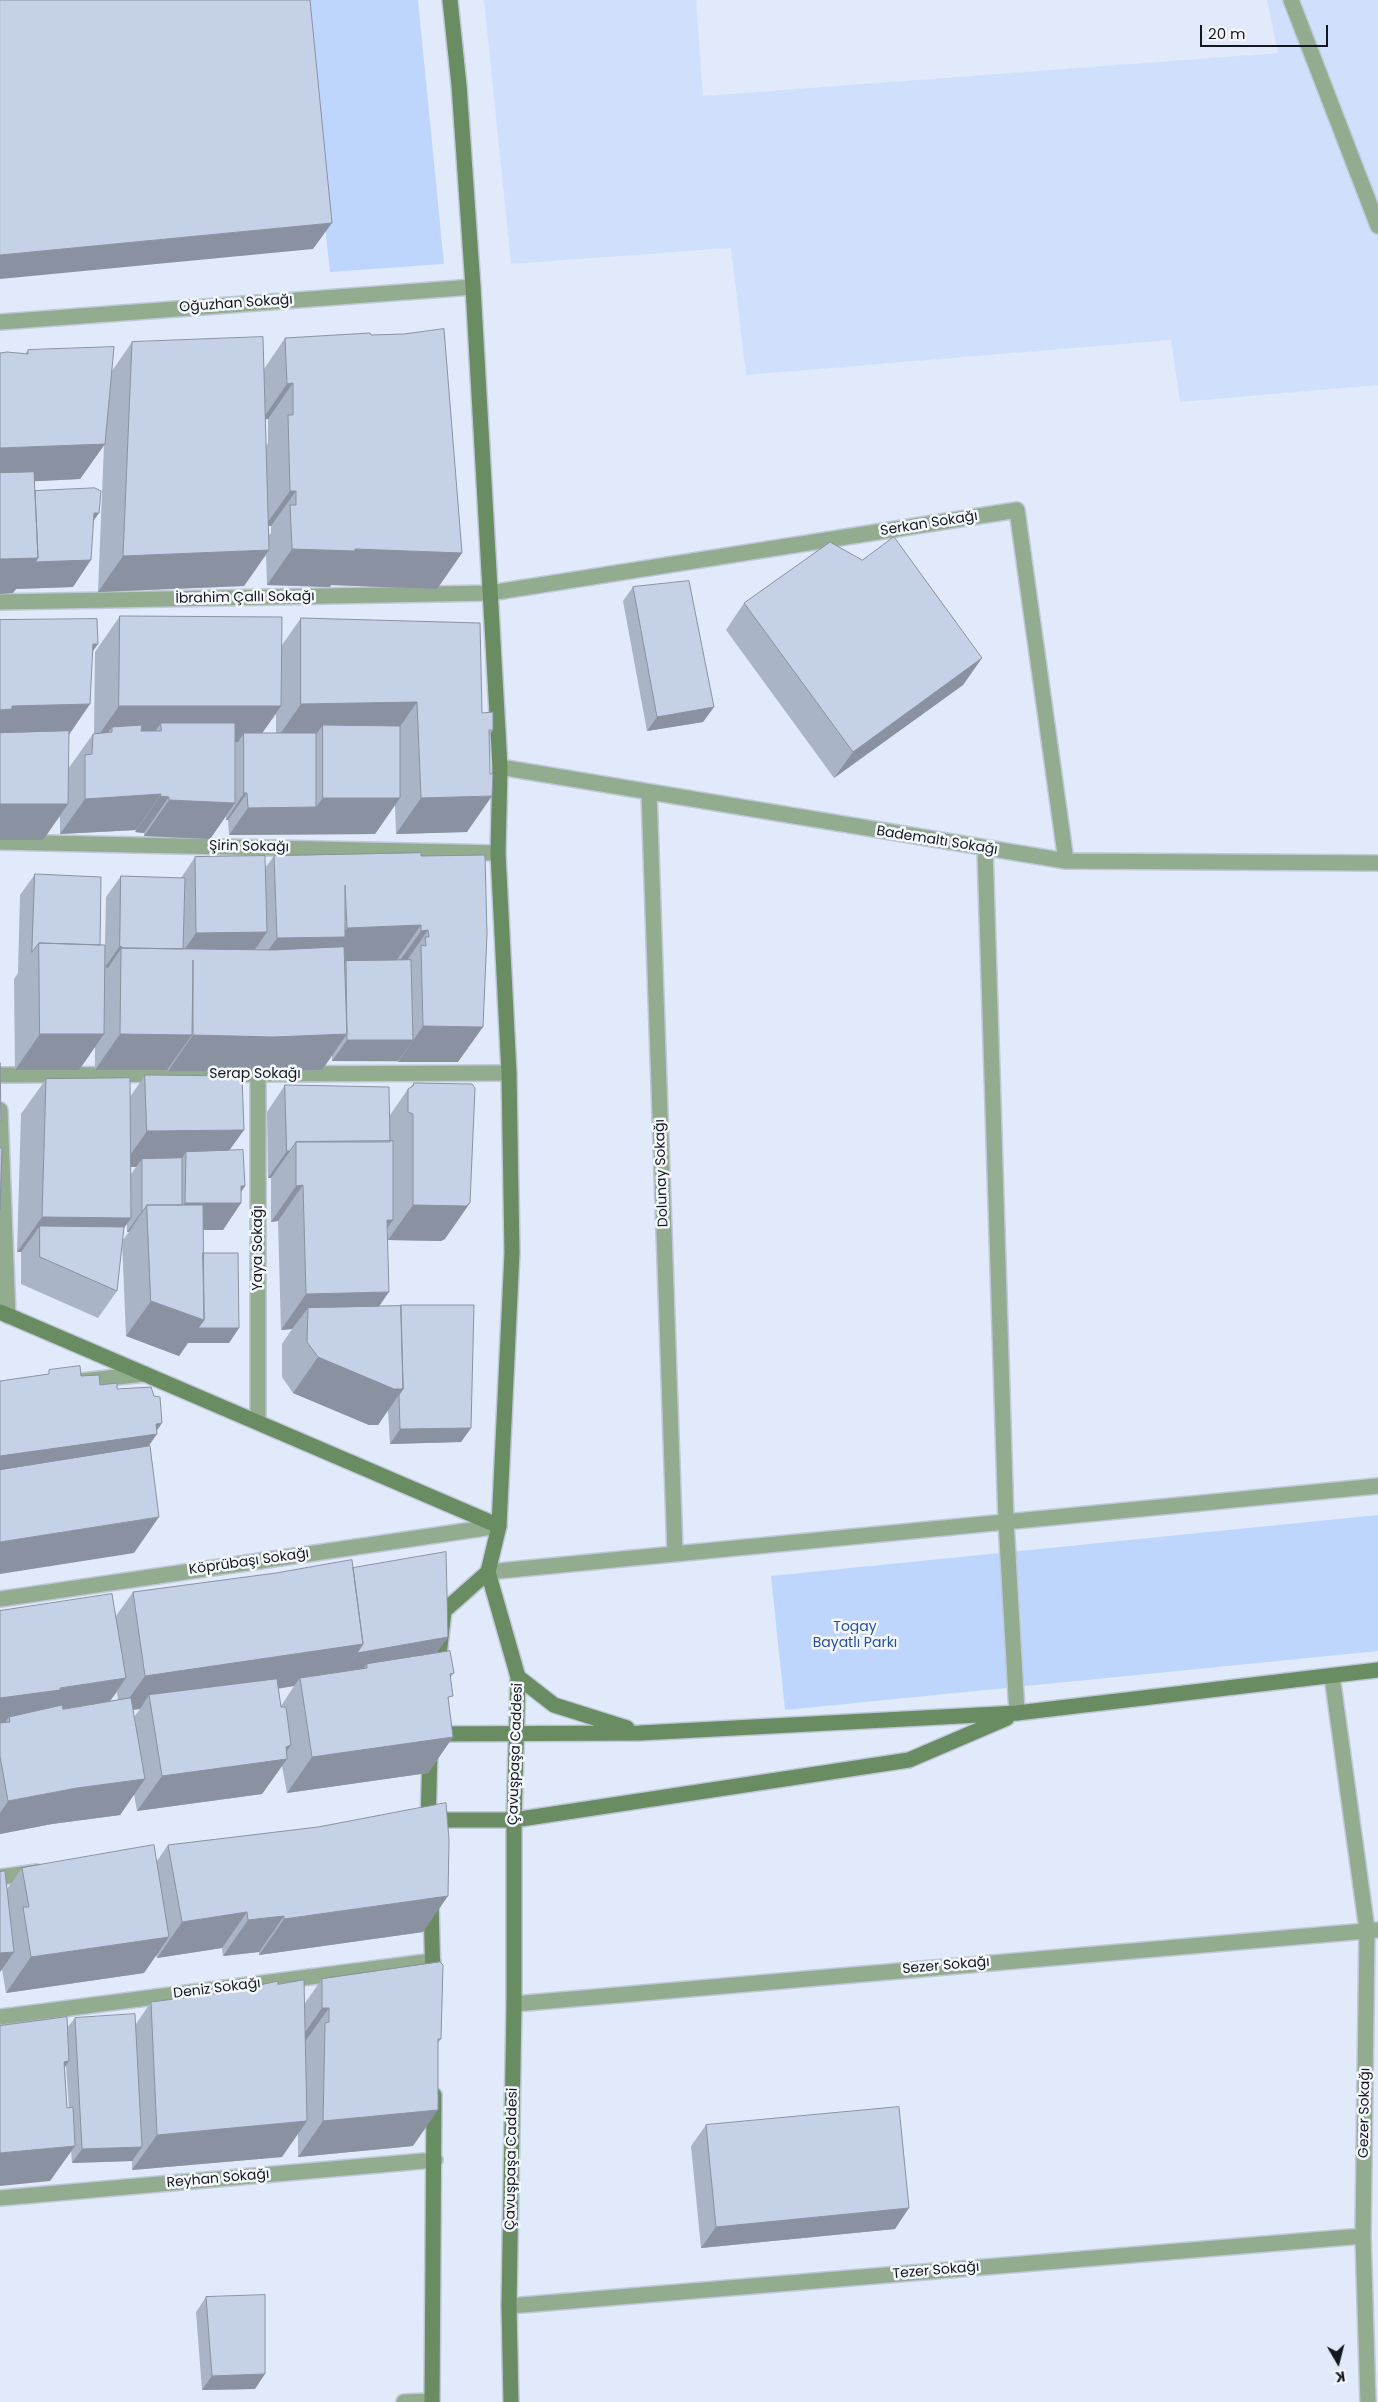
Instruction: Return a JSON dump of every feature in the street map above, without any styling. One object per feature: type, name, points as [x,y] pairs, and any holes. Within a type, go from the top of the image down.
[{"type":"street","points":[[436,1687],[444,1612],[488,1572],[499,1526],[512,1253],[509,1073],[498,853],[500,767],[473,287],[459,85],[450,0]]},
{"type":"street","points":[[1291,0],[1378,226]]},
{"type":"street","name":"Oğuzhan Sokağı","points":[[0,322],[473,287]]},
{"type":"street","name":"Serkan Sokağı","points":[[490,594],[1017,510],[1066,861]]},
{"type":"street","name":"İbrahim Çallı Sokağı","points":[[0,602],[490,594]]},
{"type":"street","name":"Bademaltı Sokağı","points":[[500,767],[1066,861],[1378,863]]},
{"type":"street","name":"Dolunay Sokağı","points":[[649,792],[675,1553]]},
{"type":"street","name":"Şirin Sokağı","points":[[0,842],[498,853]]},
{"type":"street","points":[[985,849],[1006,1521],[1017,1713]]},
{"type":"street","name":"Serap Sokağı","points":[[0,1075],[509,1073]]},
{"type":"street","name":"Yaya Sokağı","points":[[258,1074],[258,1422]]},
{"type":"street","points":[[0,1110],[4,1314],[499,1526]]},
{"type":"street","points":[[68,1383],[145,1374]]},
{"type":"street","points":[[488,1572],[1378,1486]]},
{"type":"street","name":"Köprübaşı Sokağı","points":[[0,1599],[499,1526]]},
{"type":"street","name":"Çavuşpaşa Caddesi","points":[[488,1572],[518,1677],[518,1733],[514,1820],[514,2004],[509,2306],[511,2402]]},
{"type":"street","points":[[430,1734],[640,1733],[1017,1713],[1378,1670]]},
{"type":"street","name":"Gezer Sokağı","points":[[1332,1676],[1373,1930],[1363,2236],[1368,2402]]},
{"type":"street","points":[[518,1677],[554,1706],[640,1733]]},
{"type":"street","points":[[409,1823],[428,1820],[514,1820],[909,1760],[1017,1713]]},
{"type":"street","points":[[429,1839],[430,1734],[433,1715]]},
{"type":"street","points":[[0,1877],[49,1871]]},
{"type":"street","points":[[431,1886],[434,2001]]},
{"type":"street","name":"Sezer Sokağı","points":[[514,2004],[1373,1930]]},
{"type":"street","name":"Deniz Sokağı","points":[[0,2017],[433,1961]]},
{"type":"street","points":[[404,2402],[432,2401],[434,2080]]},
{"type":"street","name":"Reyhan Sokağı","points":[[0,2198],[435,2160]]},
{"type":"street","name":"Tezer Sokağı","points":[[509,2306],[1363,2236]]},
{"type":"shaded area","points":[[484,0],[696,0],[703,96],[1278,53],[1267,0],[1378,0],[1378,385],[1180,402],[1171,340],[746,375],[731,248],[511,264]]},
{"type":"green space","points":[[300,0],[418,0],[444,264],[330,272]]},
{"type":"green space","name":"Togay Bayatlı Parkı","points":[[1378,1515],[1378,1651],[785,1710],[771,1576]]},
{"type":"building","points":[[0,0],[310,0],[332,223],[0,255]]},
{"type":"building","points":[[444,329],[462,553],[292,549],[290,505],[296,505],[296,491],[290,491],[288,415],[293,415],[293,383],[287,384],[285,338],[370,333],[371,335],[404,334]]},
{"type":"building","points":[[263,337],[269,550],[123,556],[132,342]]},
{"type":"building","points":[[114,347],[105,444],[0,448],[0,353],[28,354],[28,350]]},
{"type":"building","points":[[34,472],[38,558],[0,559],[0,473]]},
{"type":"building","points":[[95,488],[101,491],[99,513],[94,513],[91,560],[35,562],[38,558],[35,491]]},
{"type":"building","points":[[894,537],[982,658],[853,752],[744,603],[830,542],[862,560]]},
{"type":"building","points":[[689,581],[714,707],[657,717],[633,587]]},
{"type":"building","points":[[120,616],[282,617],[281,706],[119,706]]},
{"type":"building","points":[[301,618],[480,623],[482,713],[493,712],[493,730],[489,730],[490,774],[493,774],[492,796],[421,798],[417,702],[301,704]]},
{"type":"building","points":[[97,619],[98,644],[93,644],[90,704],[12,706],[12,709],[0,710],[0,620]]},
{"type":"building","points":[[161,723],[235,723],[235,803],[169,800],[169,797],[160,796],[161,794],[85,799],[85,755],[92,754],[93,734],[112,732],[112,727],[142,725],[141,731],[161,731]]},
{"type":"building","points":[[323,725],[400,726],[400,798],[323,798]]},
{"type":"building","points":[[69,731],[68,804],[0,804],[0,733]]},
{"type":"building","points":[[244,733],[316,733],[316,807],[248,808],[247,793],[244,793]]},
{"type":"building","points":[[421,853],[421,856],[485,855],[487,934],[483,1027],[423,1026],[421,945],[426,946],[425,937],[429,937],[428,930],[421,931],[421,925],[347,928],[345,885],[345,937],[277,938],[274,856]]},
{"type":"building","points":[[265,856],[267,932],[196,933],[195,857]]},
{"type":"building","points":[[35,874],[101,877],[100,945],[39,943],[32,952]]},
{"type":"building","points":[[121,876],[185,878],[183,949],[122,948],[120,946]]},
{"type":"building","points":[[39,943],[105,945],[104,1034],[40,1034]]},
{"type":"building","points":[[344,947],[347,1034],[274,1037],[193,1035],[193,960],[192,1035],[120,1034],[121,948],[273,950]]},
{"type":"building","points":[[411,960],[413,1040],[347,1040],[346,961]]},
{"type":"building","points":[[0,1063],[1,1121],[0,1121]]},
{"type":"building","points":[[145,1075],[242,1076],[244,1130],[147,1131]]},
{"type":"building","points":[[130,1078],[131,1218],[42,1217],[46,1079]]},
{"type":"building","points":[[414,1083],[472,1084],[475,1088],[470,1203],[466,1206],[413,1205],[413,1114],[408,1112],[408,1089]]},
{"type":"building","points":[[285,1085],[389,1087],[390,1142],[296,1142],[290,1151],[287,1151]]},
{"type":"building","points":[[393,1141],[393,1220],[387,1220],[389,1292],[306,1294],[303,1185],[296,1186],[296,1142]]},
{"type":"building","points":[[0,1148],[2,1148],[0,1210]]},
{"type":"building","points":[[243,1150],[245,1186],[241,1186],[241,1203],[185,1203],[186,1152]]},
{"type":"building","points":[[182,1158],[182,1205],[147,1205],[142,1211],[142,1159]]},
{"type":"building","points":[[147,1205],[203,1205],[204,1320],[151,1301]]},
{"type":"building","points":[[40,1226],[124,1227],[117,1291],[40,1257]]},
{"type":"building","points":[[203,1253],[238,1253],[239,1328],[198,1328],[204,1320]]},
{"type":"building","points":[[401,1305],[474,1305],[471,1428],[400,1429],[399,1395],[403,1389]]},
{"type":"building","points":[[401,1306],[403,1389],[394,1389],[318,1357],[307,1342],[308,1308]]},
{"type":"building","points":[[80,1366],[81,1376],[99,1375],[100,1385],[117,1383],[117,1389],[151,1387],[154,1396],[160,1397],[162,1423],[156,1424],[157,1434],[0,1456],[0,1381],[49,1374],[49,1370]]},
{"type":"building","points":[[150,1446],[159,1517],[0,1542],[0,1470]]},
{"type":"building","points":[[446,1552],[448,1637],[357,1653],[363,1644],[353,1568]]},
{"type":"building","points":[[352,1560],[363,1644],[145,1676],[133,1592],[276,1573]]},
{"type":"building","points":[[112,1594],[126,1678],[60,1688],[60,1690],[0,1698],[0,1611]]},
{"type":"building","points":[[450,1651],[454,1673],[450,1674],[453,1696],[448,1697],[453,1737],[312,1757],[300,1678],[367,1668],[367,1664]]},
{"type":"building","points":[[277,1679],[281,1707],[286,1707],[291,1745],[286,1747],[287,1759],[162,1776],[149,1695]]},
{"type":"building","points":[[131,1698],[145,1779],[77,1788],[8,1801],[0,1756],[0,1723],[10,1722],[9,1717],[62,1705],[63,1709]]},
{"type":"building","points":[[446,1803],[449,1840],[448,1896],[284,1919],[284,1916],[248,1920],[247,1912],[182,1922],[168,1845],[318,1827]]},
{"type":"building","points":[[154,1845],[169,1937],[31,1957],[23,1907],[29,1907],[22,1868]]},
{"type":"building","points":[[5,1871],[14,1952],[0,1953],[0,1872]]},
{"type":"building","points":[[440,1962],[443,1965],[441,2039],[438,2039],[438,2110],[323,2121],[325,2023],[329,2022],[329,2008],[322,2008],[322,1979]]},
{"type":"building","points":[[304,1980],[307,2121],[157,2135],[151,2002],[228,1992],[278,1981],[278,1984]]},
{"type":"building","points":[[135,2014],[142,2147],[82,2149],[75,2018]]},
{"type":"building","points":[[67,2017],[69,2061],[64,2062],[67,2108],[73,2107],[75,2146],[0,2153],[0,2026]]},
{"type":"building","points":[[899,2107],[909,2208],[716,2227],[706,2125]]},
{"type":"building","points":[[265,2295],[265,2374],[212,2376],[206,2297]]}]
